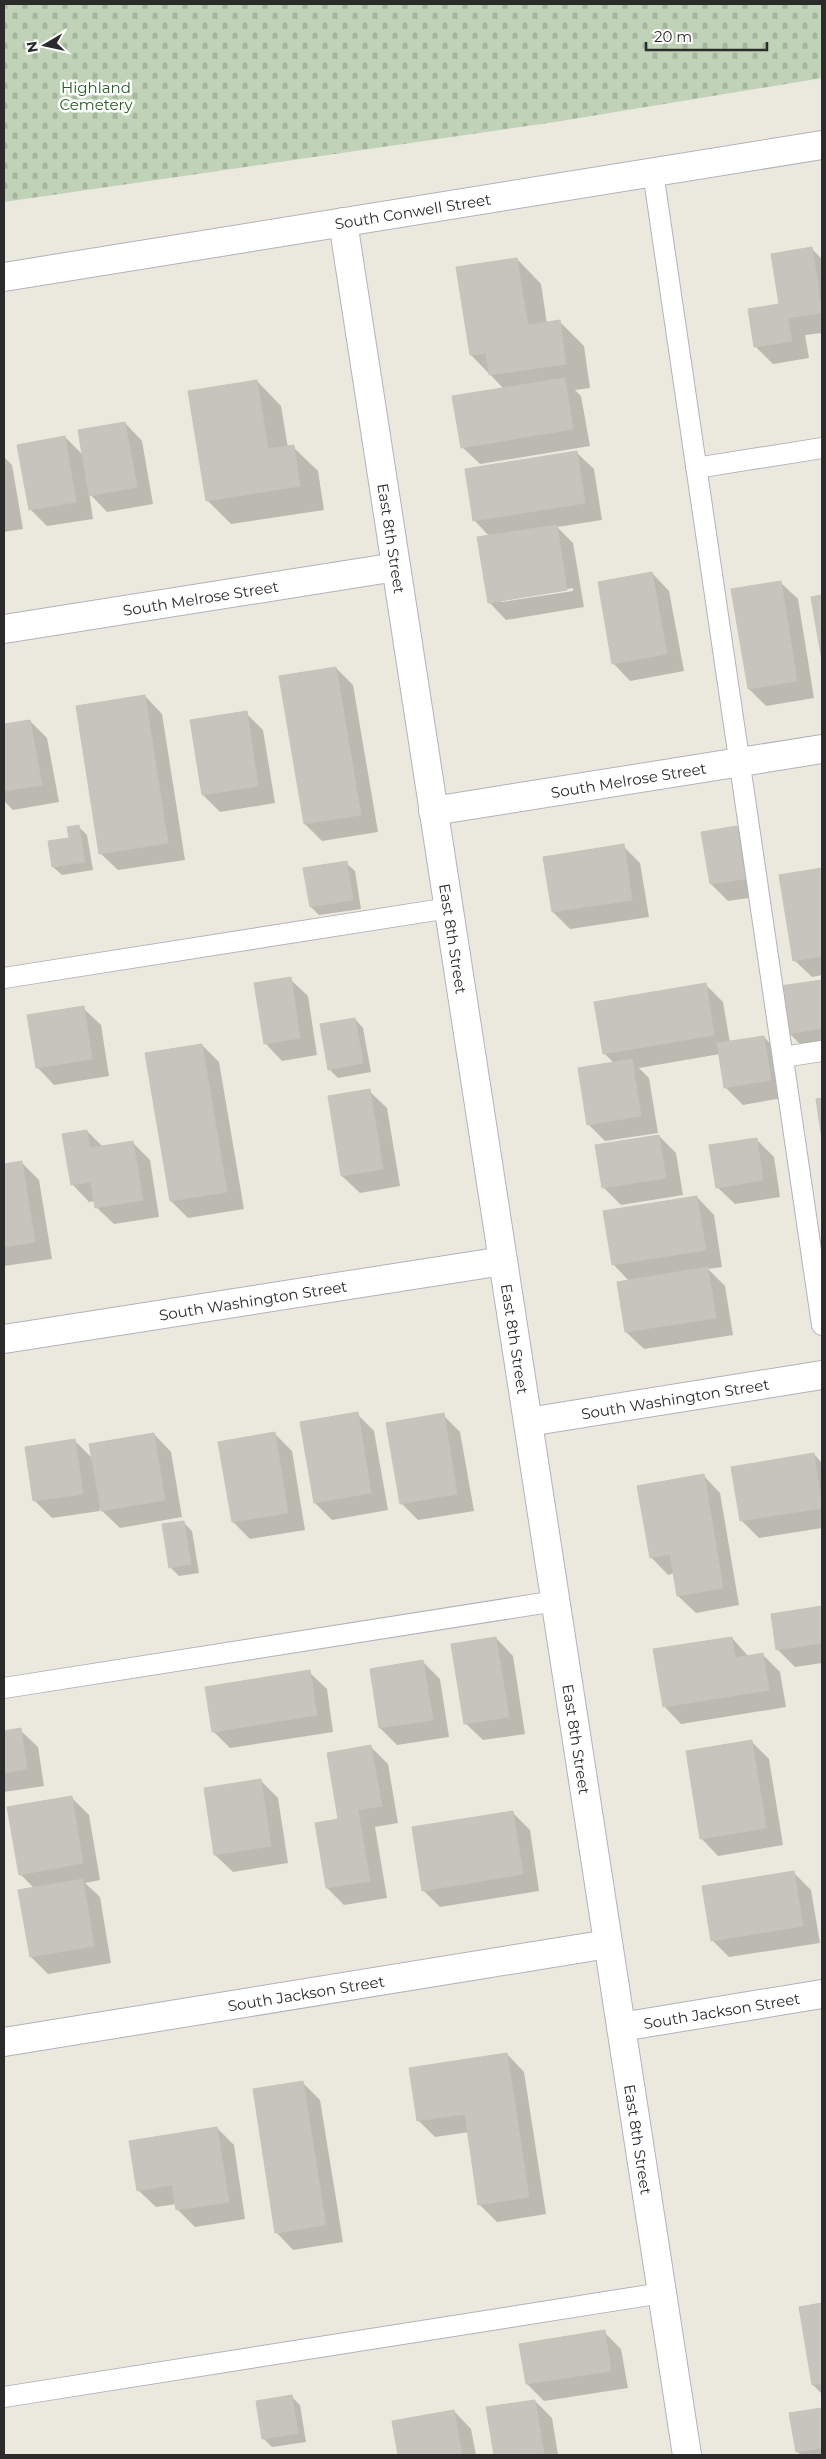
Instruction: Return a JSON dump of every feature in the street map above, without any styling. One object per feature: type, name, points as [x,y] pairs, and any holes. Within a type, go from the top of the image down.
[{"type":"street","name":"South Conwell Street","points":[[4,277],[822,145]]},
{"type":"street","name":"East 8th Street","points":[[343,222],[687,2455]]},
{"type":"street","name":"South Melrose Street","points":[[4,629],[396,567]]},
{"type":"street","name":"South Melrose Street","points":[[433,811],[822,749]]},
{"type":"street","name":"South Washington Street","points":[[4,1339],[503,1261]]},
{"type":"street","name":"South Washington Street","points":[[528,1422],[822,1375]]},
{"type":"street","name":"South Jackson Street","points":[[4,2042],[608,1944]]},
{"type":"street","name":"South Jackson Street","points":[[621,2027],[822,1994]]},
{"type":"lane","points":[[653,172],[822,1325]]},
{"type":"lane","points":[[696,468],[822,448]]},
{"type":"lane","points":[[4,978],[449,908]]},
{"type":"lane","points":[[783,1057],[822,1051]]},
{"type":"lane","points":[[4,1688],[556,1601]]},
{"type":"lane","points":[[4,2397],[662,2293]]},
{"type":"green space","name":"Highland Cemetery","points":[[4,4],[822,4],[822,78],[555,122],[4,202]]},
{"type":"building","points":[[812,247],[822,313],[788,318],[792,341],[754,347],[748,309],[779,304],[771,254]]},
{"type":"building","points":[[517,258],[528,325],[560,320],[566,364],[489,375],[486,353],[470,355],[456,267]]},
{"type":"building","points":[[565,378],[573,429],[461,448],[452,396]]},
{"type":"building","points":[[257,380],[268,449],[294,445],[300,486],[206,501],[188,391]]},
{"type":"building","points":[[125,422],[137,487],[89,496],[78,430]]},
{"type":"building","points":[[65,436],[76,502],[29,510],[17,445]]},
{"type":"building","points":[[577,451],[585,503],[473,521],[465,469]]},
{"type":"building","points":[[557,525],[567,590],[488,603],[477,537]]},
{"type":"building","points":[[652,572],[667,654],[612,664],[598,582]]},
{"type":"building","points":[[781,581],[797,681],[748,689],[731,589]]},
{"type":"building","points":[[822,595],[822,661],[811,597]]},
{"type":"building","points":[[336,667],[361,815],[304,824],[279,676]]},
{"type":"building","points":[[145,695],[168,843],[99,854],[76,706]]},
{"type":"building","points":[[247,711],[258,786],[202,795],[190,720]]},
{"type":"building","points":[[30,720],[42,785],[4,791],[4,724]]},
{"type":"building","points":[[79,825],[85,862],[52,867],[48,841],[69,838],[67,827]]},
{"type":"building","points":[[737,826],[745,879],[710,884],[701,832]]},
{"type":"building","points":[[624,844],[632,900],[552,912],[543,857]]},
{"type":"building","points":[[347,861],[353,900],[310,907],[303,868]]},
{"type":"building","points":[[822,868],[822,956],[793,961],[779,875]]},
{"type":"building","points":[[291,977],[300,1038],[264,1044],[254,983]]},
{"type":"building","points":[[822,980],[822,1028],[788,1034],[780,986]]},
{"type":"building","points":[[706,983],[714,1035],[603,1054],[594,1002]]},
{"type":"building","points":[[84,1006],[92,1059],[36,1068],[27,1015]]},
{"type":"building","points":[[355,1018],[363,1063],[328,1070],[320,1024]]},
{"type":"building","points":[[764,1036],[771,1080],[724,1088],[717,1043]]},
{"type":"building","points":[[202,1044],[227,1192],[170,1201],[145,1053]]},
{"type":"building","points":[[632,1059],[641,1116],[587,1125],[578,1068]]},
{"type":"building","points":[[370,1089],[383,1169],[341,1176],[328,1096]]},
{"type":"building","points":[[822,1098],[822,1139],[816,1099]]},
{"type":"building","points":[[87,1130],[90,1148],[133,1141],[143,1200],[95,1208],[91,1182],[71,1185],[62,1134]]},
{"type":"building","points":[[659,1135],[666,1178],[602,1188],[595,1145]]},
{"type":"building","points":[[757,1138],[763,1180],[716,1188],[709,1145]]},
{"type":"building","points":[[22,1161],[35,1242],[4,1247],[4,1164]]},
{"type":"building","points":[[697,1196],[706,1250],[612,1265],[603,1211]]},
{"type":"building","points":[[708,1267],[716,1318],[625,1332],[617,1282]]},
{"type":"building","points":[[358,1412],[371,1493],[314,1503],[300,1422]]},
{"type":"building","points":[[444,1413],[457,1494],[400,1504],[386,1423]]},
{"type":"building","points":[[275,1432],[288,1513],[232,1522],[218,1442]]},
{"type":"building","points":[[154,1433],[165,1500],[101,1511],[89,1444]]},
{"type":"building","points":[[75,1439],[83,1494],[33,1501],[25,1447]]},
{"type":"building","points":[[814,1453],[822,1508],[740,1521],[731,1467]]},
{"type":"building","points":[[704,1474],[723,1588],[677,1596],[670,1554],[650,1558],[637,1486]]},
{"type":"building","points":[[184,1521],[191,1564],[169,1568],[162,1524]]},
{"type":"building","points":[[822,1606],[822,1643],[776,1650],[771,1614]]},
{"type":"building","points":[[496,1637],[509,1717],[464,1724],[451,1644]]},
{"type":"building","points":[[732,1637],[735,1658],[763,1653],[769,1690],[663,1707],[653,1649]]},
{"type":"building","points":[[423,1660],[433,1720],[379,1728],[370,1669]]},
{"type":"building","points":[[310,1670],[317,1715],[212,1732],[205,1687]]},
{"type":"building","points":[[21,1728],[27,1769],[4,1773],[4,1731]]},
{"type":"building","points":[[752,1740],[766,1828],[700,1839],[686,1751]]},
{"type":"building","points":[[371,1745],[382,1806],[358,1810],[370,1881],[326,1888],[315,1823],[338,1819],[327,1753]]},
{"type":"building","points":[[261,1779],[271,1846],[214,1855],[204,1788]]},
{"type":"building","points":[[72,1796],[83,1863],[19,1875],[7,1807]]},
{"type":"building","points":[[513,1811],[523,1874],[422,1891],[412,1827]]},
{"type":"building","points":[[794,1871],[803,1926],[711,1941],[702,1886]]},
{"type":"building","points":[[83,1879],[94,1946],[30,1957],[18,1890]]},
{"type":"building","points":[[507,2053],[529,2197],[478,2205],[465,2114],[417,2121],[409,2068]]},
{"type":"building","points":[[303,2081],[326,2225],[275,2233],[253,2089]]},
{"type":"building","points":[[217,2127],[229,2202],[176,2210],[172,2185],[137,2191],[129,2141]]},
{"type":"building","points":[[822,2303],[822,2384],[812,2385],[799,2307]]},
{"type":"building","points":[[605,2330],[611,2371],[526,2384],[519,2344]]},
{"type":"building","points":[[292,2395],[298,2433],[262,2439],[256,2401]]},
{"type":"building","points":[[535,2400],[544,2453],[494,2455],[486,2407]]},
{"type":"building","points":[[822,2408],[822,2448],[796,2452],[789,2413]]},
{"type":"building","points":[[454,2410],[462,2455],[398,2455],[392,2421]]}]
